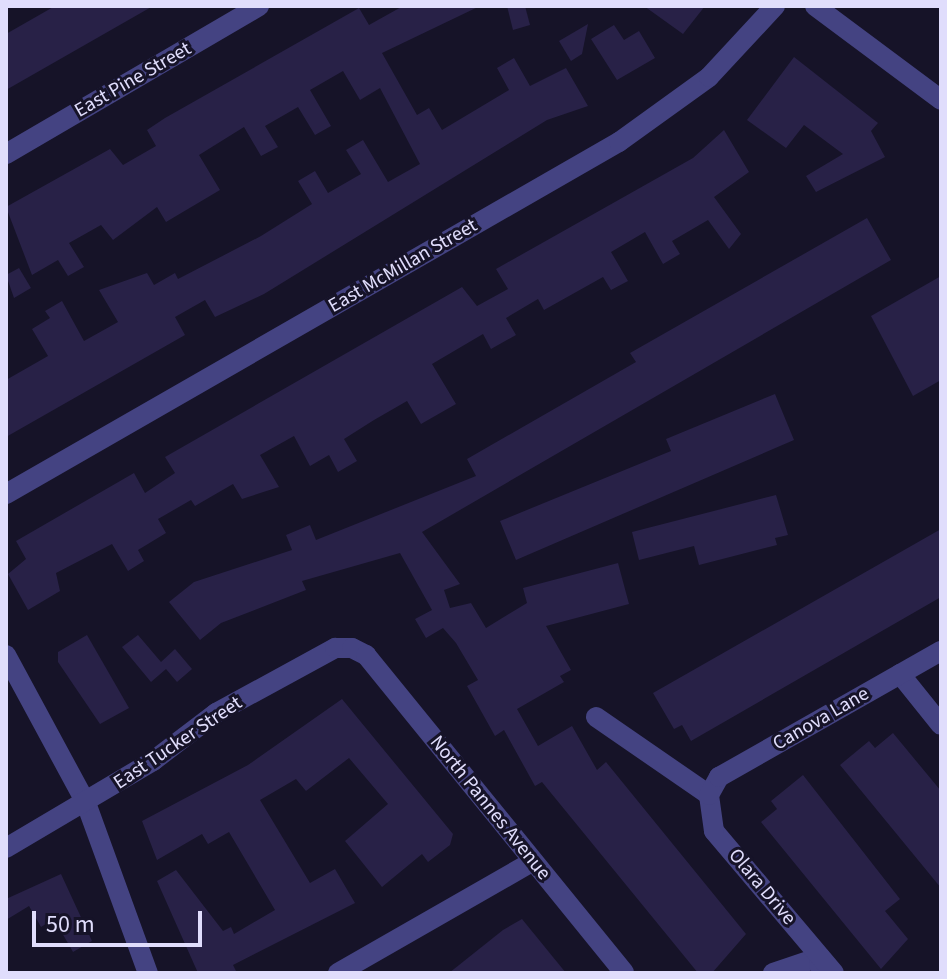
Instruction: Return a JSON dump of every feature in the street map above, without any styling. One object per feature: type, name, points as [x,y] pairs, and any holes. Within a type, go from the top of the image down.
[{"type":"street","name":"East Pine Street","points":[[6,154],[259,6]]},
{"type":"street","name":"East McMillan Street","points":[[6,494],[619,142],[709,77],[775,6]]},
{"type":"street","points":[[815,6],[941,100]]},
{"type":"street","name":"East Tucker Street","points":[[6,848],[86,803],[216,713],[335,648],[352,648]]},
{"type":"street","name":"North Pannes Avenue","points":[[352,648],[366,655],[624,973]]},
{"type":"street","name":"Canova Lane","points":[[709,795],[719,777],[941,651]]},
{"type":"street","points":[[6,655],[86,803],[148,973]]},
{"type":"street","points":[[900,674],[941,725]]},
{"type":"street","points":[[596,717],[709,795]]},
{"type":"street","name":"Olara Drive","points":[[709,795],[714,831],[819,965],[834,973]]},
{"type":"street","points":[[338,973],[532,862]]},
{"type":"street","points":[[773,973],[819,965]]},
{"type":"building","points":[[55,6],[153,6],[6,90],[6,34]]},
{"type":"building","points":[[403,6],[480,6],[382,53],[417,115],[429,108],[442,130],[509,90],[497,68],[514,58],[530,86],[566,68],[588,106],[547,120],[264,294],[215,317],[205,300],[175,317],[185,335],[6,437],[6,380],[48,356],[32,329],[50,318],[45,311],[62,301],[84,341],[118,322],[99,290],[147,273],[154,285],[175,273],[178,279],[261,236],[312,204],[298,181],[315,171],[328,193],[361,174],[346,150],[363,140],[388,182],[420,164],[380,88],[360,100],[343,71],[310,90],[331,126],[315,135],[298,107],[265,126],[278,147],[261,156],[244,127],[199,155],[220,190],[166,222],[157,207],[113,240],[101,225],[69,243],[84,267],[68,276],[58,260],[32,275],[6,207],[110,149],[123,165],[156,146],[147,130],[165,118],[359,8],[369,25]]},
{"type":"building","points":[[507,6],[525,6],[530,25],[513,30]]},
{"type":"building","points":[[644,6],[705,6],[683,34]]},
{"type":"building","points":[[588,24],[582,54],[571,61],[559,41]]},
{"type":"building","points":[[614,25],[624,40],[639,31],[655,58],[617,80],[591,39]]},
{"type":"building","points":[[794,57],[878,123],[871,131],[885,157],[816,192],[806,176],[843,154],[804,125],[786,148],[747,120]]},
{"type":"building","points":[[724,130],[749,172],[714,197],[741,234],[729,249],[708,220],[672,241],[680,254],[663,264],[645,232],[611,252],[628,281],[611,290],[603,277],[544,310],[538,299],[506,318],[516,335],[491,349],[483,334],[432,364],[456,404],[421,424],[407,401],[374,420],[344,439],[357,461],[338,472],[329,455],[310,466],[294,436],[260,455],[279,487],[242,499],[233,484],[195,506],[191,500],[158,519],[166,533],[138,550],[144,561],[128,571],[112,544],[56,573],[60,591],[28,610],[8,574],[26,559],[16,541],[134,473],[145,493],[175,473],[165,457],[462,287],[477,306],[508,289],[496,269],[693,158]]},
{"type":"building","points":[[867,218],[891,260],[422,532],[460,584],[444,590],[450,608],[471,603],[486,628],[527,603],[523,588],[618,563],[629,604],[546,626],[571,670],[560,676],[564,682],[517,709],[538,746],[572,726],[597,770],[606,762],[746,934],[712,973],[698,973],[542,782],[535,786],[504,730],[495,736],[467,686],[478,680],[456,643],[443,628],[426,638],[415,619],[432,610],[400,553],[302,581],[306,590],[221,623],[200,640],[169,602],[194,582],[292,550],[286,535],[310,525],[316,540],[476,476],[467,459],[636,362],[630,353]]},
{"type":"building","points":[[19,268],[31,288],[14,298],[6,275]]},
{"type":"building","points":[[941,276],[941,380],[913,396],[871,316]]},
{"type":"building","points":[[775,394],[794,440],[516,560],[500,521],[671,451],[666,439]]},
{"type":"building","points":[[776,495],[788,535],[775,538],[777,545],[699,565],[694,546],[639,560],[632,532]]},
{"type":"building","points":[[941,529],[941,597],[691,741],[682,725],[674,729],[653,693]]},
{"type":"building","points":[[87,635],[129,708],[100,724],[58,662],[58,652]]},
{"type":"building","points":[[138,635],[161,662],[175,649],[192,669],[177,682],[166,669],[151,682],[122,647]]},
{"type":"building","points":[[342,699],[453,834],[450,845],[428,862],[422,854],[382,887],[345,841],[388,804],[349,758],[306,791],[296,779],[260,800],[310,883],[335,869],[355,903],[233,965],[237,973],[198,973],[157,881],[176,870],[223,931],[231,927],[234,934],[275,910],[229,832],[208,844],[202,834],[157,860],[142,821],[248,765]]},
{"type":"building","points":[[893,733],[941,791],[941,888],[840,765],[869,741],[875,748]]},
{"type":"building","points":[[803,775],[900,899],[885,911],[908,939],[881,969],[761,822],[777,809],[771,801]]},
{"type":"building","points":[[61,874],[92,941],[73,952],[54,919],[41,927],[29,906],[6,920],[6,899]]},
{"type":"building","points":[[522,919],[566,973],[449,973],[503,930]]}]
